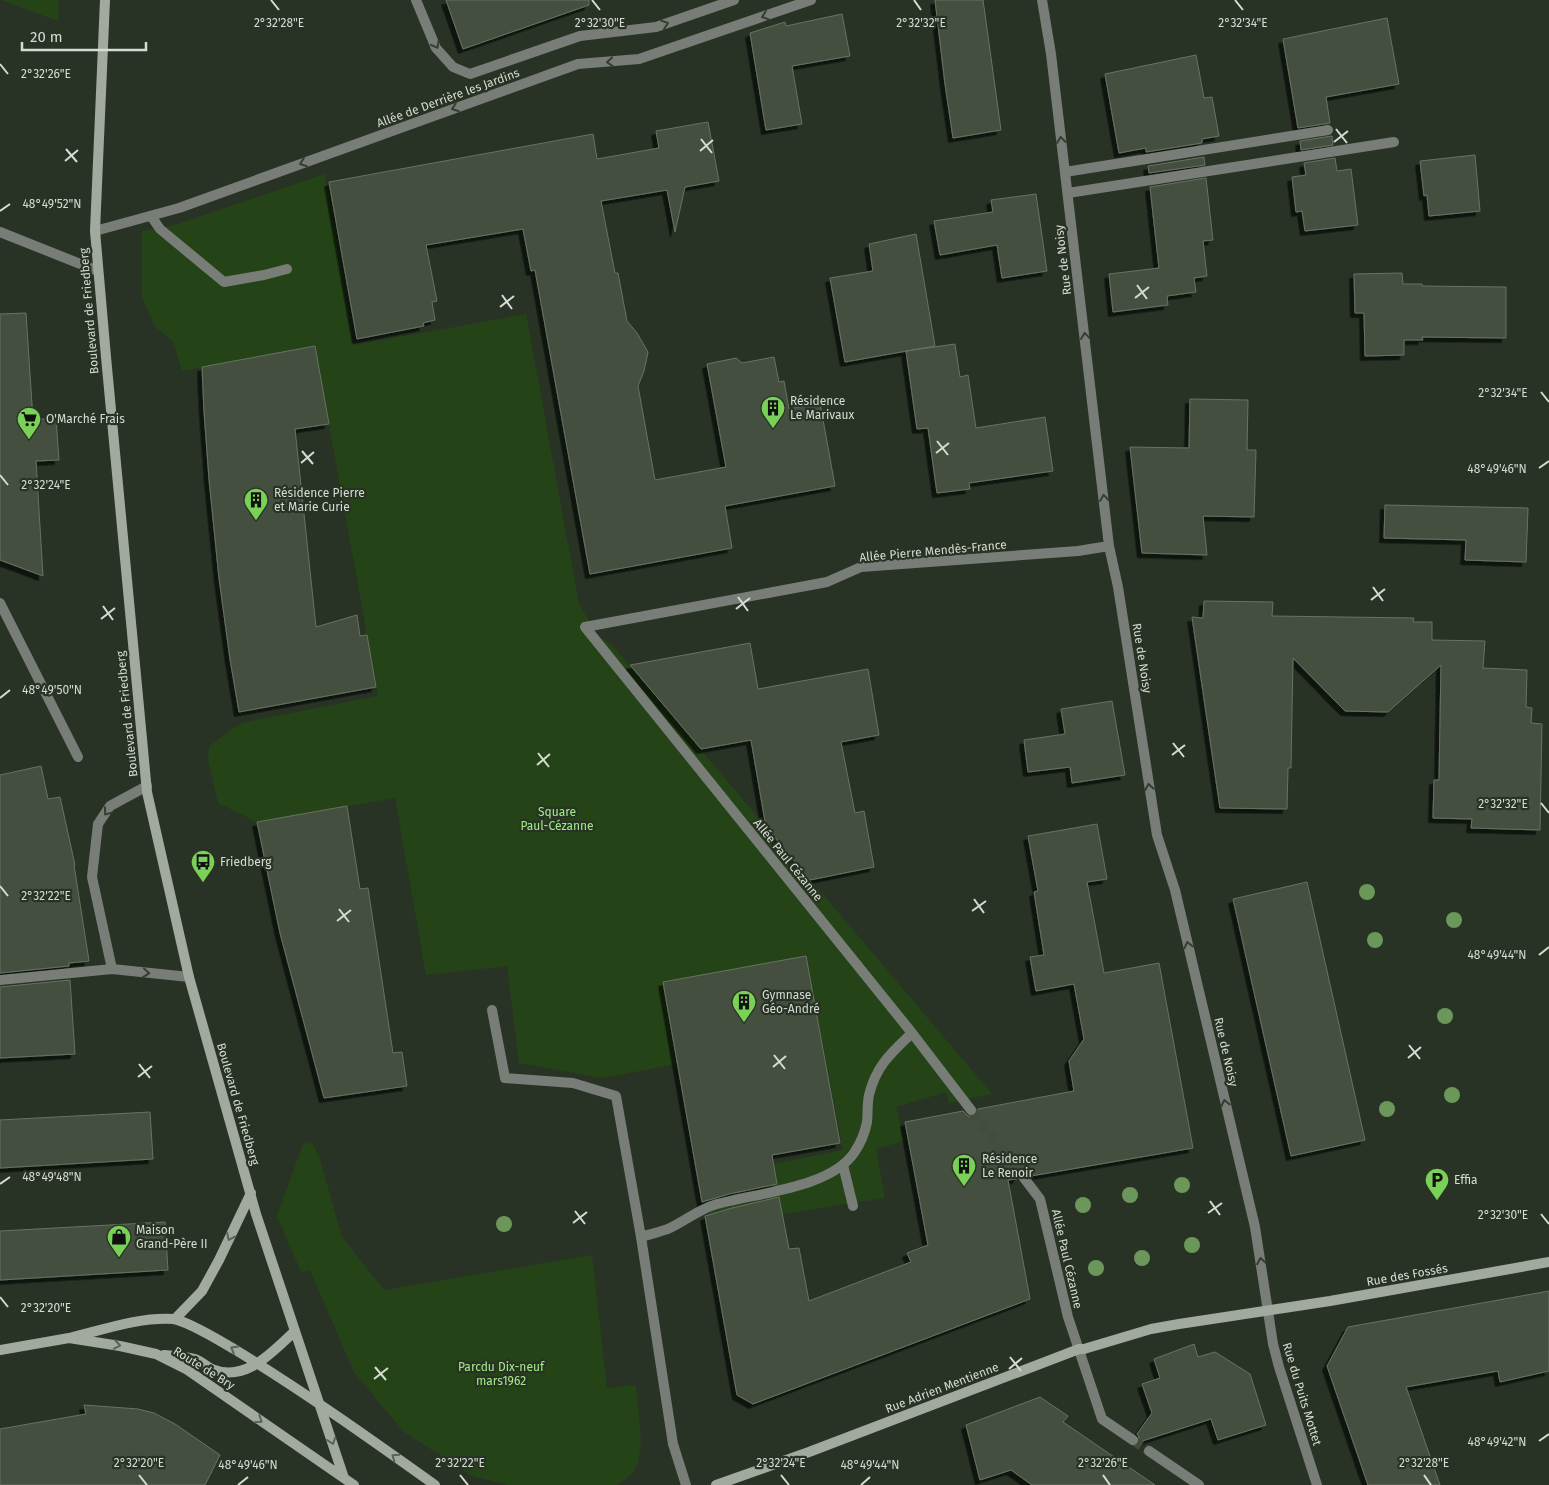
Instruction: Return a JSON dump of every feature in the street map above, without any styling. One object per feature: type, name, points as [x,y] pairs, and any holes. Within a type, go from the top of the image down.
[{"type":"main road","name":"Boulevard de Friedberg","points":[[104,0],[95,231],[147,786],[189,977],[256,1214],[344,1478]]},
{"type":"main road","points":[[175,1319],[202,1291],[251,1192]]},
{"type":"main road","name":"Rue des Fossés","points":[[1269,1310],[1549,1262]]},
{"type":"main road","name":"Rue Adrien Mentienne","points":[[716,1485],[1079,1349],[1084,1350],[1160,1327],[1269,1310]]},
{"type":"main road","points":[[69,1338],[136,1321],[175,1319],[197,1329],[259,1364],[319,1403],[435,1485]]},
{"type":"main road","points":[[156,1354],[195,1359],[212,1369],[227,1373],[242,1372],[259,1364],[295,1331]]},
{"type":"main road","name":"Route de Bry","points":[[0,1350],[69,1338],[156,1354],[186,1369],[344,1478]]},
{"type":"main road","points":[[344,1478],[354,1485]]},
{"type":"street","points":[[416,0],[436,48],[452,67],[470,74],[580,36],[656,28],[734,0]]},
{"type":"street","name":"Allée de Derrière les Jardins","points":[[95,231],[179,208],[578,64],[639,59],[811,0]]},
{"type":"street","name":"Rue de Noisy","points":[[1042,0],[1051,54],[1110,546],[1157,835],[1175,890],[1255,1228],[1269,1310]]},
{"type":"street","points":[[1065,172],[1328,130]]},
{"type":"street","points":[[1068,194],[1394,142]]},
{"type":"street","points":[[150,216],[160,229],[224,282],[264,275],[287,268]]},
{"type":"street","points":[[0,232],[98,271]]},
{"type":"street","name":"Allée Pierre Mendès-France","points":[[585,627],[827,582],[861,567],[1078,551],[1110,546]]},
{"type":"street","points":[[0,603],[78,758]]},
{"type":"street","name":"Allée Paul Cézanne","points":[[585,627],[971,1110]]},
{"type":"street","points":[[112,969],[92,877],[98,824],[110,806],[147,786]]},
{"type":"street","points":[[0,980],[112,969],[189,977]]},
{"type":"street","points":[[492,1010],[505,1078],[573,1083],[616,1096],[674,1444],[686,1485]]},
{"type":"street","points":[[641,1237],[669,1228],[712,1206],[813,1181],[843,1165],[861,1141],[866,1124],[868,1097],[875,1077],[888,1057],[912,1034]]},
{"type":"street","points":[[843,1165],[853,1206]]},
{"type":"street","name":"Allée Paul Cézanne","points":[[1024,1178],[1040,1198],[1068,1317],[1079,1349]]},
{"type":"street","name":"Rue du Puits Mottet","points":[[1269,1310],[1271,1333],[1279,1367],[1317,1485]]},
{"type":"street","points":[[1079,1349],[1102,1418],[1133,1440]]},
{"type":"street","points":[[1148,1451],[1199,1485]]},
{"type":"green space","points":[[1,0],[59,0],[58,21]]},
{"type":"green space","name":"Square Paul-Cézanne","points":[[325,174],[354,345],[526,314],[579,604],[598,636],[612,645],[992,1094],[949,1103],[946,1092],[896,1107],[904,1141],[876,1149],[885,1198],[712,1225],[703,1178],[843,1150],[806,957],[663,982],[677,1064],[602,1078],[519,1063],[507,966],[426,975],[395,798],[257,822],[218,803],[208,760],[209,746],[241,723],[378,696],[315,347],[182,371],[173,341],[155,327],[142,297],[142,231],[172,226]]},
{"type":"green space","name":"Parcdu Dix-neuf mars1962","points":[[312,1143],[319,1156],[342,1237],[384,1290],[592,1255],[607,1388],[636,1385],[641,1442],[638,1462],[633,1473],[618,1485],[508,1485],[472,1476],[403,1431],[354,1372],[310,1270],[301,1272],[277,1216],[303,1144]]},
{"type":"building","points":[[446,0],[589,0],[589,5],[463,49]]},
{"type":"building","points":[[935,0],[983,0],[1001,130],[953,138]]},
{"type":"building","points":[[842,14],[850,56],[792,66],[802,124],[766,130],[750,33],[785,22],[786,26]]},
{"type":"building","points":[[1387,18],[1399,84],[1326,97],[1330,123],[1298,128],[1283,39]]},
{"type":"building","points":[[1196,55],[1204,98],[1212,97],[1219,136],[1202,139],[1202,143],[1146,152],[1146,148],[1119,153],[1105,74]]},
{"type":"building","points":[[708,122],[719,181],[685,187],[675,232],[667,190],[601,201],[615,273],[618,273],[627,321],[637,333],[648,352],[644,371],[638,386],[655,480],[726,467],[707,364],[736,358],[742,363],[774,357],[779,382],[784,381],[789,409],[820,403],[835,486],[725,506],[732,548],[590,574],[535,270],[531,271],[523,229],[426,245],[437,301],[432,302],[435,320],[423,323],[424,326],[357,339],[329,182],[593,134],[597,159],[659,148],[656,131]]},
{"type":"building","points":[[1332,136],[1333,145],[1301,150],[1300,141]]},
{"type":"building","points":[[1475,155],[1480,211],[1429,216],[1427,195],[1424,196],[1420,161]]},
{"type":"building","points":[[1204,157],[1205,165],[1149,173],[1148,166]]},
{"type":"building","points":[[1335,158],[1337,171],[1351,169],[1358,225],[1305,231],[1302,211],[1296,212],[1292,177],[1306,175],[1304,163]]},
{"type":"building","points":[[1206,178],[1213,240],[1203,241],[1207,276],[1194,278],[1196,292],[1167,296],[1168,305],[1113,312],[1109,274],[1159,268],[1150,187]]},
{"type":"building","points":[[1036,194],[1047,271],[1002,278],[997,245],[940,255],[934,221],[993,212],[991,200]]},
{"type":"building","points":[[916,234],[935,346],[845,362],[830,278],[873,271],[869,244]]},
{"type":"building","points":[[1402,273],[1403,284],[1506,287],[1506,338],[1422,337],[1423,340],[1404,340],[1404,355],[1365,356],[1364,313],[1355,313],[1354,274]]},
{"type":"building","name":"O'Marché Frais","points":[[26,313],[33,420],[56,418],[59,460],[36,461],[43,576],[0,560],[0,314]]},
{"type":"building","points":[[955,344],[960,377],[968,375],[976,428],[1045,417],[1053,471],[969,483],[970,489],[937,493],[928,428],[917,429],[906,351]]},
{"type":"building","name":"Résidence Pierre et Marie Curie","points":[[315,346],[329,424],[295,429],[316,627],[357,615],[360,636],[367,635],[376,687],[239,712],[219,578],[209,479],[202,367]]},
{"type":"building","points":[[1190,399],[1248,400],[1247,450],[1256,450],[1254,517],[1203,516],[1207,555],[1142,553],[1130,447],[1189,448]]},
{"type":"building","points":[[1385,505],[1528,508],[1526,562],[1465,560],[1466,540],[1384,538]]},
{"type":"building","points":[[1204,601],[1273,602],[1272,616],[1414,618],[1413,622],[1432,622],[1432,640],[1485,641],[1483,668],[1527,670],[1526,707],[1532,708],[1531,723],[1542,724],[1540,830],[1471,828],[1472,819],[1433,818],[1434,780],[1439,780],[1441,665],[1388,712],[1345,711],[1293,658],[1291,768],[1288,768],[1287,809],[1220,808],[1192,617],[1203,618]]},
{"type":"building","points":[[750,643],[758,689],[868,669],[879,735],[841,742],[855,813],[864,811],[874,867],[810,880],[766,827],[751,740],[701,749],[630,665]]},
{"type":"building","points":[[1112,701],[1125,775],[1072,783],[1070,767],[1028,772],[1024,740],[1065,734],[1061,709]]},
{"type":"building","points":[[41,766],[48,799],[60,797],[75,865],[89,961],[69,963],[69,966],[0,973],[0,775]]},
{"type":"building","points":[[347,806],[360,889],[368,888],[393,1053],[402,1052],[407,1086],[324,1098],[280,933],[257,822]]},
{"type":"building","name":"Résidence Le Renoir","points":[[1097,824],[1107,879],[1087,882],[1104,973],[1159,963],[1193,1148],[1031,1176],[1026,1172],[1020,1172],[1017,1179],[1008,1180],[1030,1299],[753,1404],[737,1395],[705,1216],[779,1197],[789,1249],[799,1248],[809,1301],[911,1262],[907,1253],[928,1245],[905,1122],[963,1111],[972,1117],[977,1113],[978,1109],[1074,1091],[1069,1061],[1084,1039],[1074,984],[1036,991],[1030,957],[1044,955],[1034,892],[1038,891],[1028,836]]},
{"type":"building","points":[[1307,882],[1365,1140],[1291,1156],[1233,899]]},
{"type":"building","name":"Gymnase Géo-André","points":[[806,956],[840,1143],[772,1155],[777,1184],[702,1202],[663,982]]},
{"type":"building","points":[[70,980],[75,1054],[0,1058],[0,987]]},
{"type":"building","points":[[150,1112],[153,1159],[0,1168],[0,1120]]},
{"type":"building","points":[[165,1222],[168,1270],[0,1280],[0,1231]]},
{"type":"building","points":[[1549,1291],[1549,1371],[1500,1382],[1498,1371],[1406,1387],[1440,1485],[1368,1485],[1327,1366],[1348,1327]]},
{"type":"building","points":[[1194,1344],[1198,1357],[1215,1352],[1250,1374],[1266,1425],[1218,1440],[1211,1419],[1139,1442],[1137,1434],[1152,1413],[1142,1384],[1160,1378],[1154,1359]]},
{"type":"building","points":[[1040,1397],[1068,1416],[1063,1422],[1155,1485],[1032,1485],[1011,1470],[980,1480],[966,1425]]},
{"type":"building","points":[[84,1405],[138,1409],[154,1413],[175,1424],[220,1455],[205,1485],[0,1485],[0,1429],[86,1414]]},
{"type":"tunnel","points":[[971,1110],[1024,1178]]},
{"type":"tunnel","points":[[1133,1440],[1149,1451]]},
{"type":"place","name":"Résidence Le Marivaux","points":[[773,429]]},
{"type":"place","name":"O'Marché Frais","points":[[29,440]]},
{"type":"place","name":"Résidence Pierre et Marie Curie","points":[[256,521]]},
{"type":"place","name":"Friedberg","points":[[203,883]]},
{"type":"place","name":"Gymnase Géo-André","points":[[744,1023]]},
{"type":"place","name":"Résidence Le Renoir","points":[[964,1187]]},
{"type":"place","name":"Effia","points":[[1437,1201]]},
{"type":"place","name":"Maison Grand-Père II","points":[[119,1258]]}]
